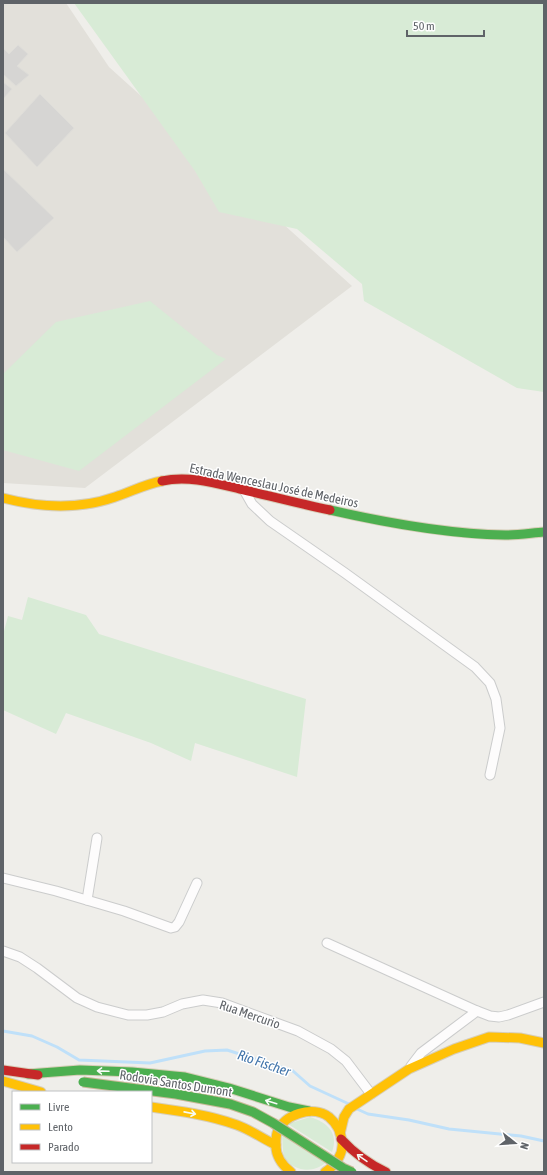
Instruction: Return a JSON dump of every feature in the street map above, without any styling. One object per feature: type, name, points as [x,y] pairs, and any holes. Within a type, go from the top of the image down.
[{"type":"main road","name":"Estrada Wenceslau José de Medeiros","points":[[3,498],[37,505],[67,507],[97,502],[115,497],[148,483],[172,479],[196,480],[344,514],[450,532],[507,535],[544,532]]},
{"type":"main road","points":[[325,1172],[337,1161],[341,1153],[341,1137],[344,1117],[350,1109],[409,1069],[454,1049],[489,1037],[520,1038],[544,1043]]},
{"type":"main road","name":"Rodovia Santos Dumont","points":[[3,1070],[176,1094],[230,1104],[253,1112],[273,1123],[343,1168],[352,1172]]},
{"type":"main road","points":[[28,1074],[80,1070],[132,1072],[185,1077],[229,1088],[289,1107],[309,1111],[319,1112],[350,1109]]},
{"type":"main road","points":[[3,1081],[38,1091]]},
{"type":"main road","points":[[152,1107],[199,1115],[237,1124],[276,1148],[281,1163],[291,1172]]},
{"type":"main road","points":[[275,1167],[277,1161],[275,1140],[277,1134],[285,1121],[296,1114],[309,1111]]},
{"type":"main road","points":[[319,1112],[330,1117],[349,1148],[386,1172]]},
{"type":"street","points":[[244,490],[252,504],[270,521],[475,667],[490,683],[496,699],[500,728],[490,775]]},
{"type":"street","points":[[87,900],[97,838]]},
{"type":"street","points":[[3,878],[56,891],[124,911],[171,928],[175,927],[179,922],[197,883]]},
{"type":"street","points":[[327,943],[490,1016],[500,1017],[508,1015],[544,1002]]},
{"type":"street","name":"Rua Mercurio","points":[[3,951],[20,957],[77,998],[97,1007],[128,1015],[147,1015],[163,1012],[182,1004],[203,1000],[222,1003],[298,1031],[331,1049],[346,1061],[371,1094]]},
{"type":"street","points":[[409,1069],[421,1053],[477,1011]]},
{"type":"shaded area","points":[[3,3],[66,3],[109,67],[352,286],[85,488],[3,483]]},
{"type":"green space","points":[[74,3],[544,3],[544,392],[517,388],[364,301],[362,284],[297,229],[219,212],[195,171]]},
{"type":"green space","points":[[150,301],[217,355],[226,359],[79,471],[3,450],[3,374],[56,322]]},
{"type":"green space","points":[[28,597],[86,615],[99,634],[306,699],[297,777],[195,743],[191,761],[151,743],[66,713],[56,734],[3,710],[3,635],[8,616],[22,620]]},
{"type":"green space","points":[[310,1117],[322,1122],[330,1129],[334,1139],[332,1152],[288,1124]]},
{"type":"green space","points":[[282,1135],[325,1163],[310,1170],[304,1170],[289,1163],[284,1156]]},
{"type":"building","points":[[18,45],[28,54],[17,66],[29,75],[16,86],[3,74],[3,48],[9,54]]},
{"type":"building","points":[[3,82],[12,89],[3,99]]},
{"type":"building","points":[[40,94],[74,128],[37,167],[5,133]]},
{"type":"building","points":[[3,169],[54,218],[17,252],[3,237]]},
{"type":"waterway","name":"Rio Fischer","points":[[3,1031],[32,1036],[57,1047],[79,1060],[150,1063],[205,1051],[227,1050],[293,1071],[310,1086],[349,1104]]},
{"type":"waterway","name":"Rio Fischer","points":[[357,1109],[368,1114],[409,1120],[449,1129],[521,1136],[544,1141]]},
{"type":"traffic: fast","points":[[330,510],[439,530],[505,535],[544,532]]},
{"type":"traffic: fast","points":[[28,1074],[80,1070],[132,1072],[185,1077],[229,1088],[289,1107],[309,1111]]},
{"type":"traffic: fast","points":[[83,1082],[176,1094],[230,1104],[253,1112],[273,1123],[343,1168],[352,1172]]},
{"type":"traffic: slow","points":[[3,498],[45,506],[73,506],[101,501],[162,481]]},
{"type":"traffic: slow","points":[[340,1134],[344,1117],[349,1109],[409,1069],[454,1049],[489,1037],[520,1038],[544,1043]]},
{"type":"traffic: slow","points":[[3,1081],[38,1091]]},
{"type":"traffic: slow","points":[[152,1107],[194,1114],[237,1125],[276,1145]]},
{"type":"traffic: slow","points":[[291,1172],[282,1163],[278,1156],[276,1147],[277,1133],[280,1126],[292,1116],[307,1112],[322,1113],[329,1117],[332,1119],[341,1134],[342,1150],[340,1155],[335,1163],[325,1172]]},
{"type":"traffic: jam","points":[[162,481],[172,479],[201,480],[330,510]]},
{"type":"traffic: jam","points":[[3,1070],[38,1075]]},
{"type":"traffic: jam","points":[[341,1139],[362,1158],[386,1172]]}]
